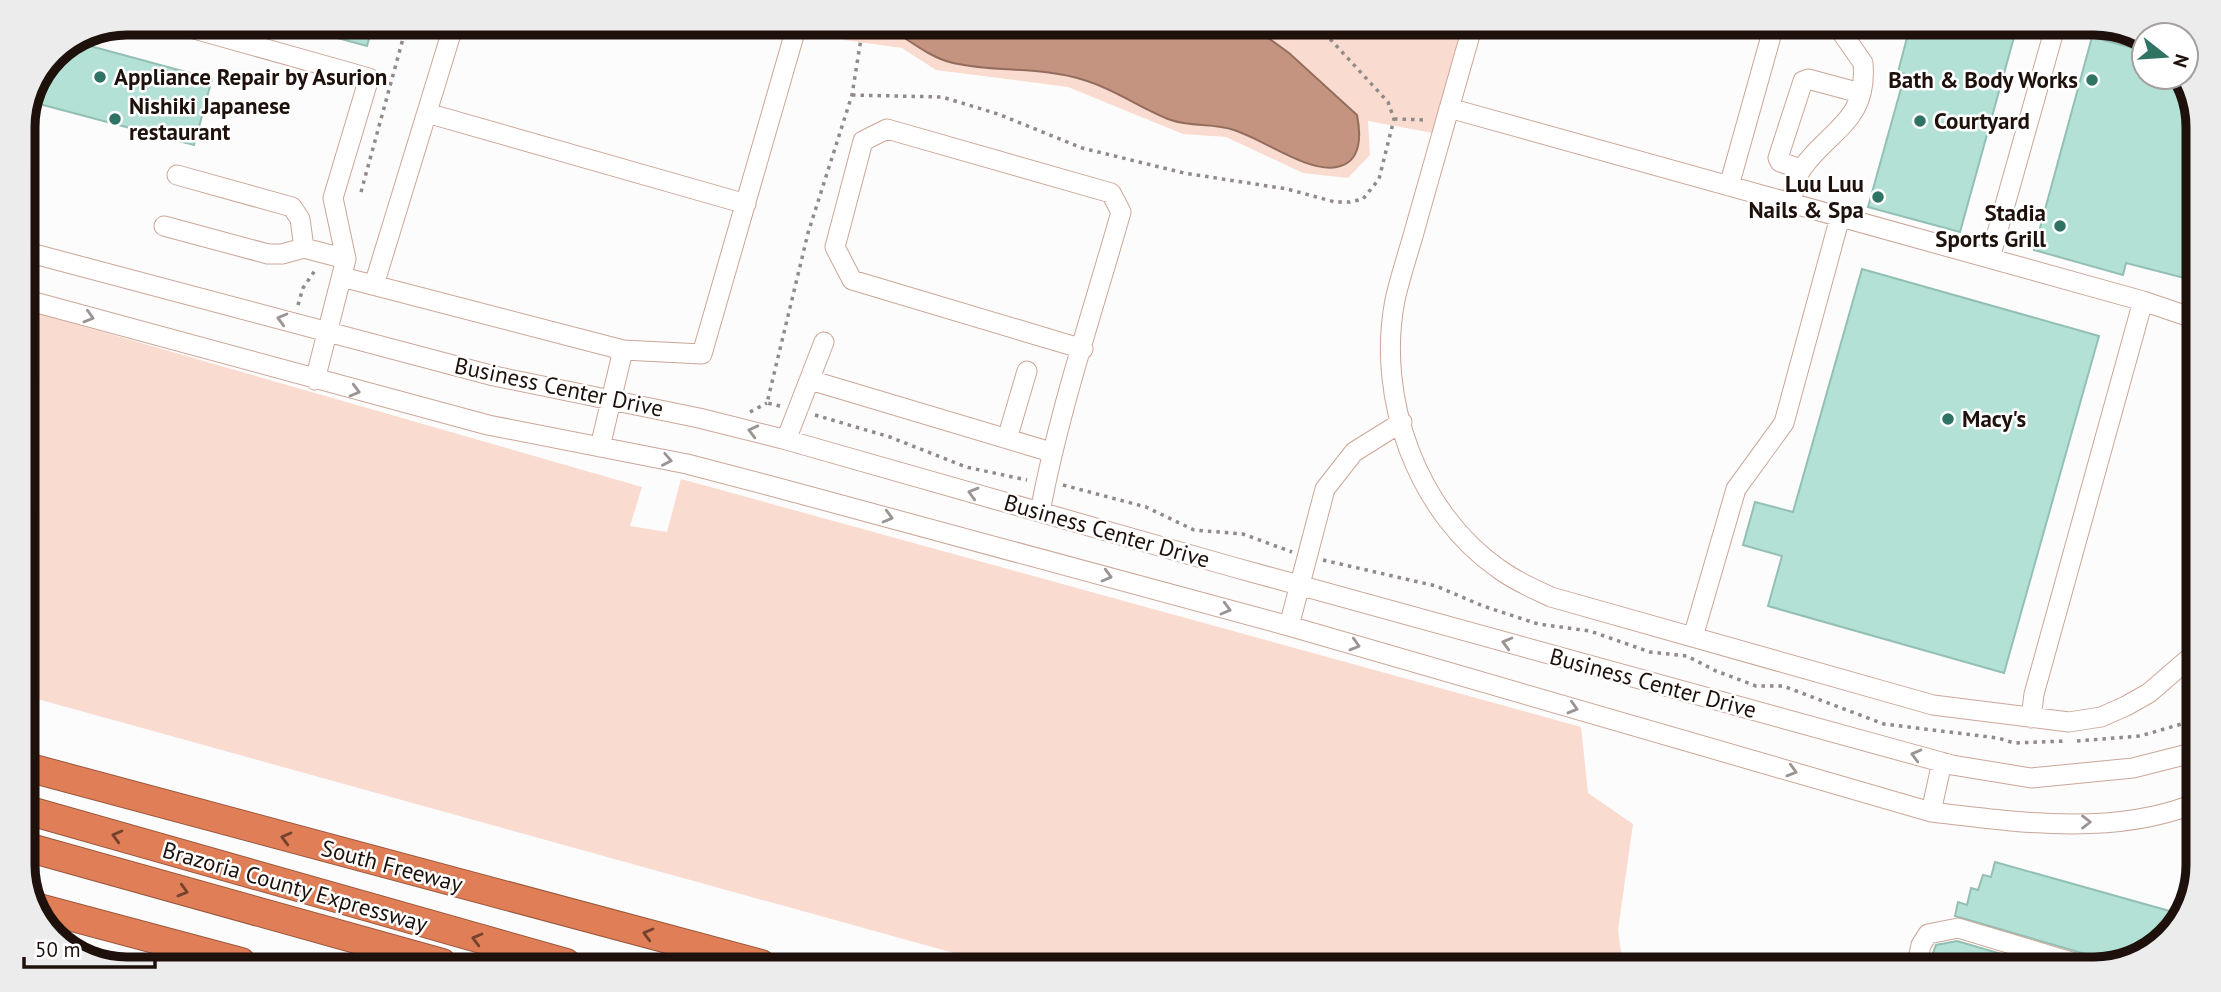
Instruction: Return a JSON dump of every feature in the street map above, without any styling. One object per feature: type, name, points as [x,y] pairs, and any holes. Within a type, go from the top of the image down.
[{"type":"highway","points":[[35,763],[149,800]]},
{"type":"highway","name":"South Freeway","points":[[35,769],[735,957]]},
{"type":"highway","name":"Brazoria County Expressway","points":[[35,813],[545,957]]},
{"type":"highway","name":"Brazoria County Expressway","points":[[35,849],[424,957]]},
{"type":"highway","points":[[48,910],[222,957]]},
{"type":"street","points":[[216,35],[369,78],[333,198],[344,268],[315,380]]},
{"type":"street","points":[[374,285],[451,35]]},
{"type":"street","points":[[164,226],[268,254],[282,254],[304,248],[374,285],[623,350],[702,355],[794,35]]},
{"type":"street","points":[[1470,35],[1395,300],[1391,363],[1412,460],[1447,520],[1498,569],[1551,597],[1933,705],[2069,722],[2101,717],[2149,693],[2186,661]]},
{"type":"street","points":[[1729,186],[1771,35]]},
{"type":"street","points":[[1791,203],[1801,169],[1853,116],[1860,93],[1863,63],[1843,35]]},
{"type":"street","points":[[1990,258],[2053,35]]},
{"type":"street","points":[[1801,169],[1780,162],[1777,158],[1803,81],[1808,79],[1860,93]]},
{"type":"street","points":[[1449,108],[2143,301],[2186,316]]},
{"type":"street","points":[[426,113],[746,204]]},
{"type":"street","points":[[1040,512],[1051,452],[1083,349],[1121,212],[1111,193],[887,130],[863,141],[835,247],[852,280],[1083,349]]},
{"type":"street","points":[[177,175],[292,207],[300,219],[304,248]]},
{"type":"street","points":[[1693,637],[1735,489],[1787,416],[1840,217]]},
{"type":"street","name":"Business Center Drive","points":[[35,254],[494,376],[609,399],[786,440],[1297,585],[1942,762],[2031,778],[2133,768],[2186,755]]},
{"type":"street","points":[[2031,718],[2034,694],[2143,301]]},
{"type":"street","name":"Business Center Drive","points":[[35,302],[488,425],[771,485],[1289,626],[1931,811],[2018,822],[2109,822],[2159,817],[2186,807]]},
{"type":"street","points":[[786,440],[824,342]]},
{"type":"street","points":[[600,447],[609,399],[623,350]]},
{"type":"street","points":[[1007,439],[1027,371]]},
{"type":"street","points":[[810,380],[1051,452]]},
{"type":"street","points":[[1289,626],[1297,585],[1325,489],[1354,452],[1402,422]]},
{"type":"street","points":[[1931,811],[1942,762]]},
{"type":"street","points":[[1918,957],[1921,945],[1928,934],[1958,928],[2055,957]]},
{"type":"path","points":[[361,192],[404,35]]},
{"type":"path","points":[[862,35],[852,95],[808,233],[766,403],[890,437],[966,467],[1045,482],[1146,507],[1194,530],[1243,534],[1306,556],[1436,586],[1483,606],[1538,624],[1590,631],[1650,652],[1686,656],[1756,686],[1783,686],[1884,724],[1998,738],[2014,743],[2045,743],[2140,736],[2186,723]]},
{"type":"path","points":[[852,95],[942,97],[998,114],[1082,148],[1184,173],[1287,189],[1335,202],[1350,202],[1363,199],[1379,179],[1394,119],[1388,102],[1326,35]]},
{"type":"shaded area","points":[[845,35],[1459,35],[1433,133],[1368,121],[1370,155],[1348,178],[1303,173],[1226,137],[1183,134],[1068,87],[936,70],[902,48],[844,40]]},
{"type":"shaded area","points":[[905,35],[1264,35],[1289,53],[1357,115],[1358,147],[1351,160],[1345,164],[1325,168],[1299,160],[1234,130],[1171,120],[1084,80],[1052,73],[986,68],[947,61],[906,39]]},
{"type":"shaded area","points":[[35,312],[642,487],[630,526],[667,532],[681,479],[1581,727],[1588,793],[1633,824],[1618,930],[1622,957],[968,957],[35,698]]},
{"type":"building","points":[[327,35],[370,35],[367,46]]},
{"type":"building","points":[[1908,35],[2015,35],[1960,232],[1868,207],[1905,74],[1898,72]]},
{"type":"building","points":[[2092,37],[2130,47],[2130,91],[2179,91],[2186,121],[2186,278],[2126,263],[2123,275],[2034,250]]},
{"type":"building","points":[[86,45],[212,79],[194,145],[38,103],[54,71],[66,58]]},
{"type":"building","name":"Macy's","points":[[1862,269],[2099,336],[2004,673],[1768,606],[1782,556],[1743,545],[1755,502],[1793,512]]},
{"type":"building","points":[[1995,862],[2173,912],[2155,934],[2135,947],[2118,954],[2095,957],[1955,916],[1958,902],[1967,905],[1971,888],[1978,890],[1983,875],[1991,877]]},
{"type":"building","points":[[1957,941],[2012,957],[1932,957],[1936,945]]},
{"type":"place","name":"Appliance Repair by Asurion","points":[[100,77]]},
{"type":"place","name":"Bath & Body Works","points":[[2092,80]]},
{"type":"place","name":"Nishiki Japanese restaurant","points":[[115,119]]},
{"type":"place","name":"Courtyard","points":[[1920,121]]},
{"type":"place","name":"Luu Luu Nails & Spa","points":[[1878,197]]},
{"type":"place","name":"Stadia Sports Grill","points":[[2060,226]]},
{"type":"place","name":"Macy's","points":[[1948,419]]}]
